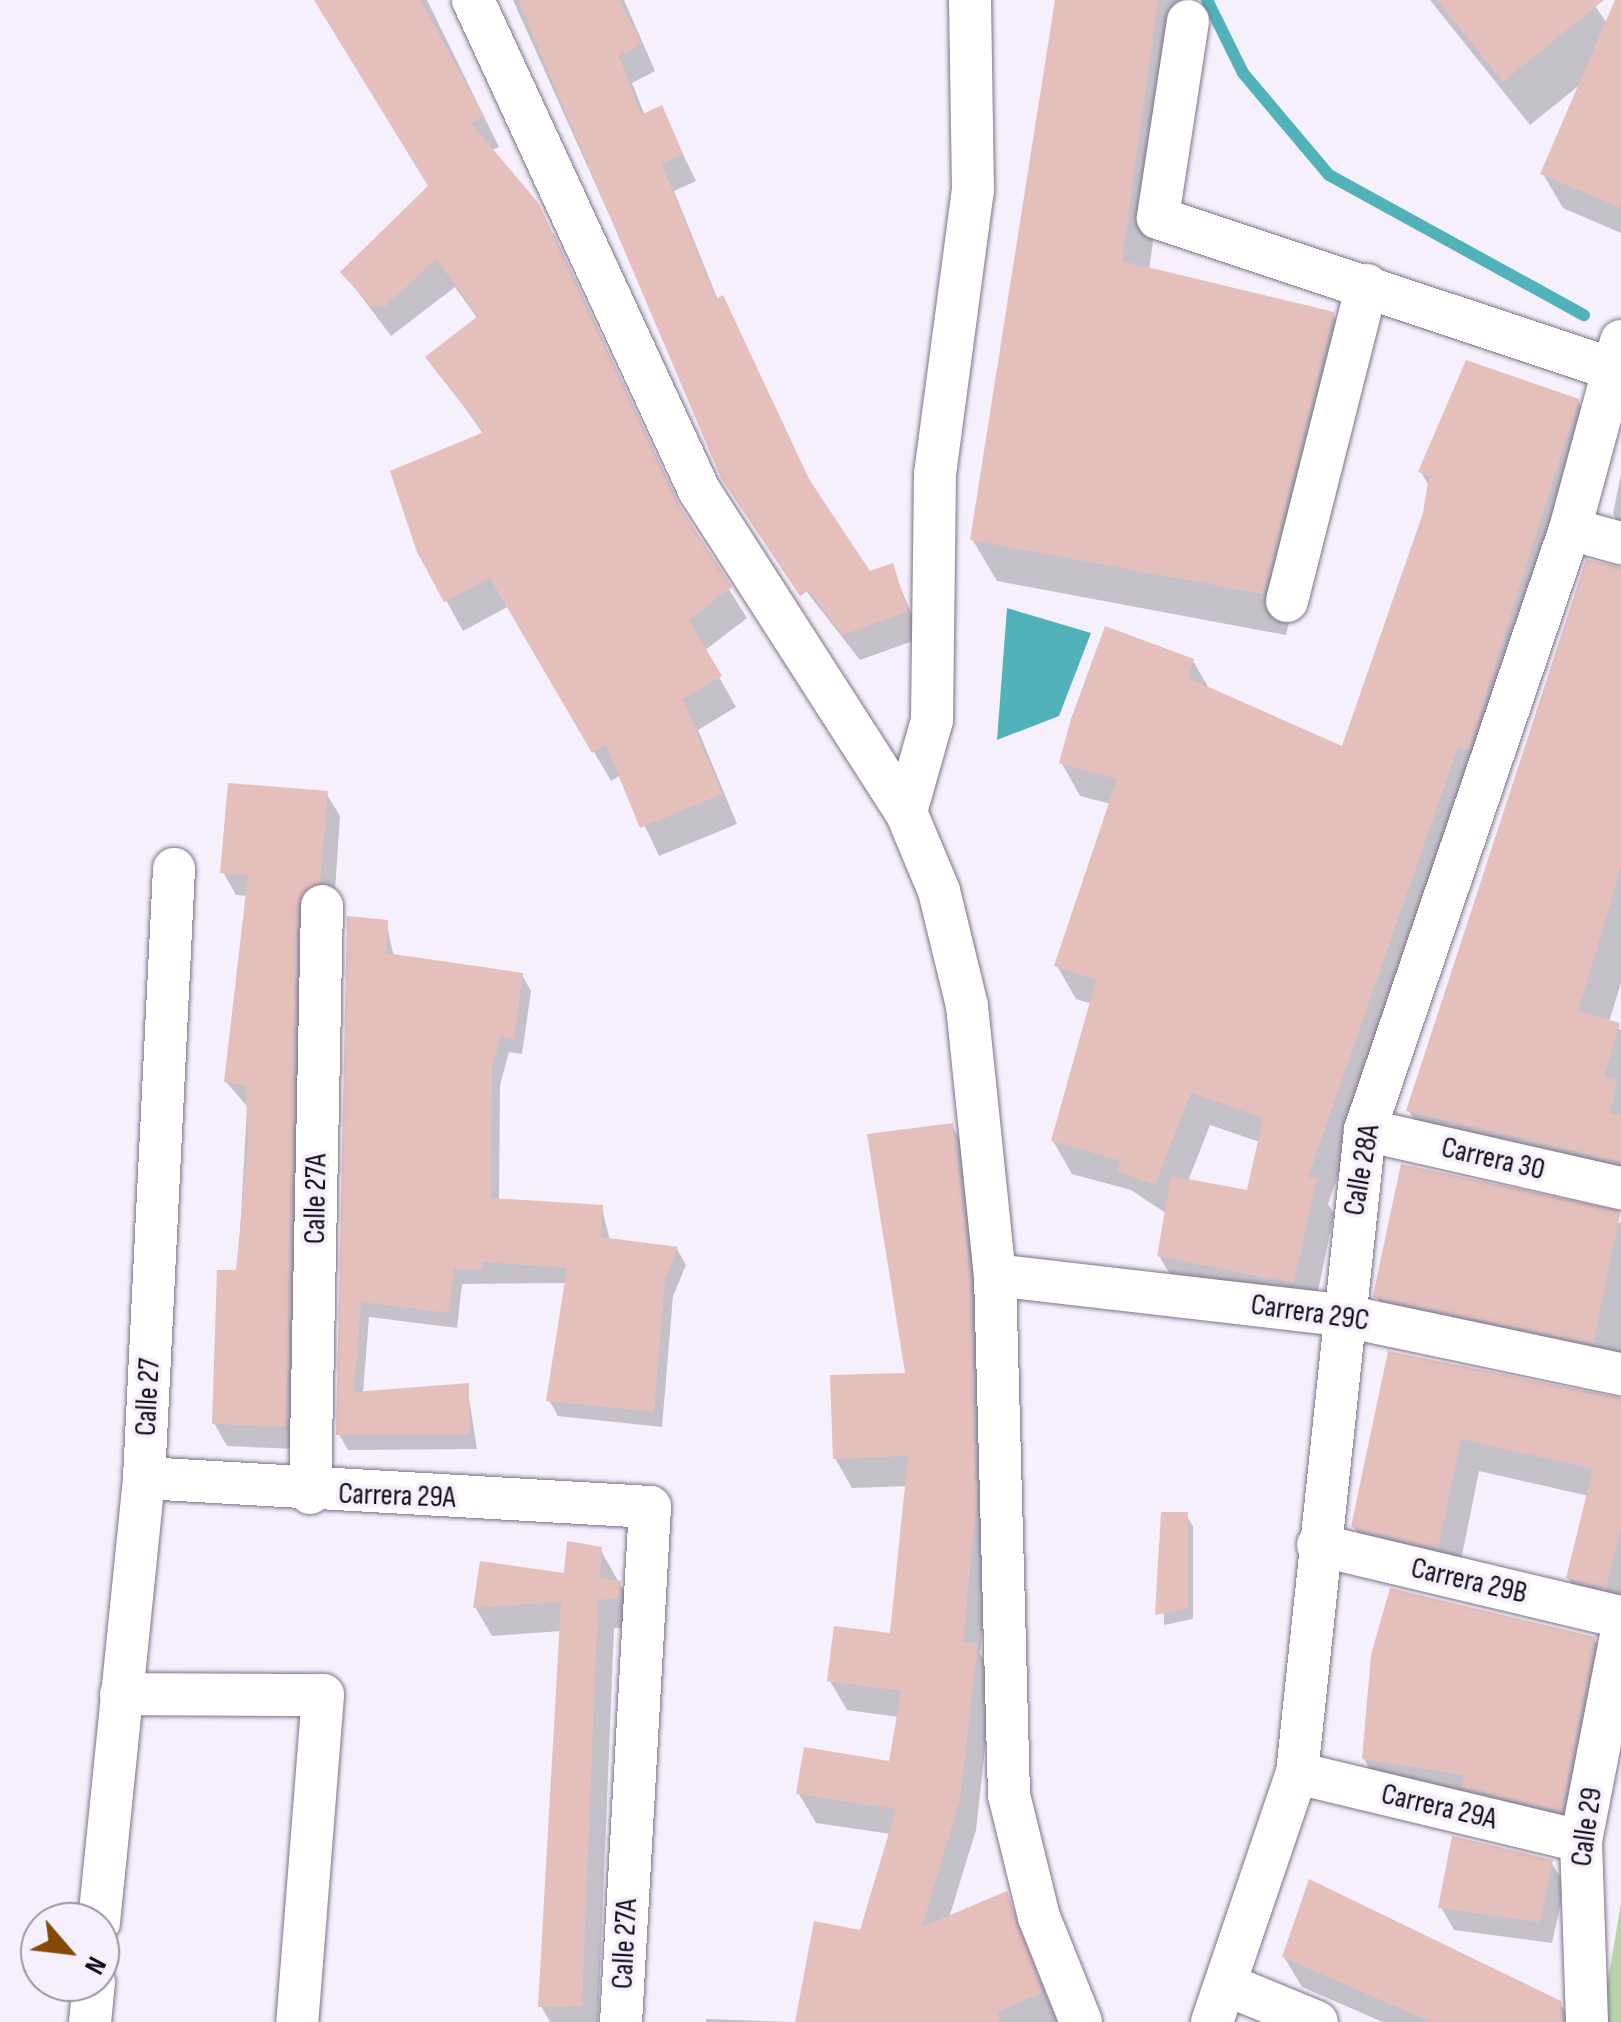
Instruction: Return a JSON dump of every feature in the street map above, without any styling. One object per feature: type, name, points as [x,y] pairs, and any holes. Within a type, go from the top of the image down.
[{"type":"street","points":[[472,0],[700,490],[906,812],[938,891],[966,1006],[994,1275],[1008,1795],[1039,1917],[1080,2022]]},
{"type":"street","points":[[906,812],[932,720],[934,474],[974,190],[970,0]]},
{"type":"street","points":[[1188,21],[1158,218],[1367,285],[1617,355]]},
{"type":"street","points":[[1287,601],[1367,285]]},
{"type":"street","name":"Calle 28A","points":[[1219,2003],[1297,1773],[1340,1315],[1365,1130],[1570,529],[1617,355]]},
{"type":"street","points":[[1570,529],[1621,543]]},
{"type":"street","name":"Calle 27","points":[[101,1902],[144,1478],[174,869]]},
{"type":"street","name":"Calle 27A","points":[[310,1492],[322,906]]},
{"type":"street","name":"Carrera 30","points":[[1365,1130],[1621,1188]]},
{"type":"street","name":"Carrera 29C","points":[[994,1275],[1340,1315],[1621,1374]]},
{"type":"street","name":"Carrera 29A","points":[[144,1478],[310,1492],[650,1506]]},
{"type":"street","name":"Calle 27A","points":[[621,2022],[650,1506]]},
{"type":"street","name":"Carrera 29B","points":[[1318,1545],[1621,1618]]},
{"type":"street","name":"Calle 29","points":[[1587,2022],[1581,1841],[1621,1635]]},
{"type":"street","points":[[122,1694],[324,1695],[297,2022]]},
{"type":"street","name":"Carrera 29A","points":[[1297,1773],[1581,1841]]},
{"type":"street","points":[[1219,2003],[1317,2022]]},
{"type":"green space","points":[[1621,1903],[1621,2022],[1601,2022]]},
{"type":"water","points":[[1007,608],[1091,633],[1059,716],[997,740]]},
{"type":"building","points":[[314,0],[420,0],[484,116],[471,123],[539,204],[676,500],[732,587],[689,620],[722,676],[683,699],[722,794],[640,828],[606,745],[592,753],[490,578],[444,602],[417,552],[390,471],[484,432],[425,357],[478,316],[436,259],[385,307],[372,307],[340,272],[428,186]]},
{"type":"building","points":[[518,0],[619,0],[642,44],[619,56],[641,115],[662,105],[683,154],[662,164],[716,299],[723,295],[809,479],[870,571],[893,563],[908,612],[842,635],[809,590],[800,596],[721,478]]},
{"type":"building","points":[[1055,0],[1158,0],[1122,261],[1334,312],[1263,594],[970,540]]},
{"type":"building","points":[[1437,0],[1604,0],[1503,82]]},
{"type":"building","points":[[1615,0],[1621,0],[1621,208],[1540,174]]},
{"type":"building","points":[[1466,360],[1579,399],[1468,750],[1458,747],[1308,1177],[1317,1179],[1294,1283],[1157,1256],[1171,1176],[1247,1190],[1263,1118],[1191,1093],[1155,1185],[1117,1171],[1121,1161],[1051,1141],[1096,980],[1054,966],[1117,779],[1059,763],[1071,719],[1105,626],[1194,659],[1188,678],[1342,746],[1423,513],[1429,476],[1418,472]]},
{"type":"building","points":[[1586,559],[1621,567],[1621,868],[1578,1011],[1620,1023],[1604,1077],[1617,1080],[1610,1113],[1621,1115],[1621,1162],[1406,1111]]},
{"type":"building","points":[[228,783],[328,791],[320,882],[297,906],[286,1427],[212,1424],[217,1270],[236,1270],[248,1145],[246,1086],[224,1082],[248,875],[220,873]]},
{"type":"building","points":[[347,916],[388,920],[386,953],[523,973],[514,1039],[501,1037],[492,1067],[491,1198],[603,1205],[601,1237],[678,1247],[665,1279],[654,1412],[546,1401],[567,1268],[483,1262],[482,1270],[454,1269],[449,1313],[361,1302],[354,1392],[469,1383],[469,1434],[336,1435]]},
{"type":"building","points":[[953,1123],[970,1277],[976,1509],[963,1642],[978,1644],[960,1799],[922,1927],[1007,1891],[1042,1993],[998,2012],[1000,2022],[795,2022],[814,1921],[860,1930],[896,1809],[796,1794],[804,1747],[889,1761],[901,1691],[827,1681],[834,1626],[890,1633],[908,1456],[833,1459],[830,1375],[905,1373],[867,1134]]},
{"type":"building","points":[[1401,1164],[1621,1211],[1593,1344],[1373,1297]]},
{"type":"building","points":[[1388,1351],[1621,1398],[1621,1527],[1606,1588],[1566,1578],[1593,1469],[1461,1439],[1438,1548],[1351,1527]]},
{"type":"building","points":[[1161,1512],[1188,1512],[1188,1608],[1155,1615]]},
{"type":"building","points":[[567,1541],[602,1547],[600,1578],[621,1581],[620,1598],[598,1600],[582,2006],[538,2007],[561,1602],[473,1608],[480,1561],[564,1573]]},
{"type":"building","points":[[1390,1588],[1595,1637],[1561,1811],[1462,1787],[1464,1775],[1362,1759],[1371,1655]]},
{"type":"building","points":[[1452,1836],[1553,1860],[1540,1922],[1438,1908]]},
{"type":"building","points":[[1309,1879],[1561,2001],[1562,2022],[1431,2022],[1282,1957]]},
{"type":"waterway","points":[[1207,0],[1243,73],[1329,175],[1584,315]]}]
